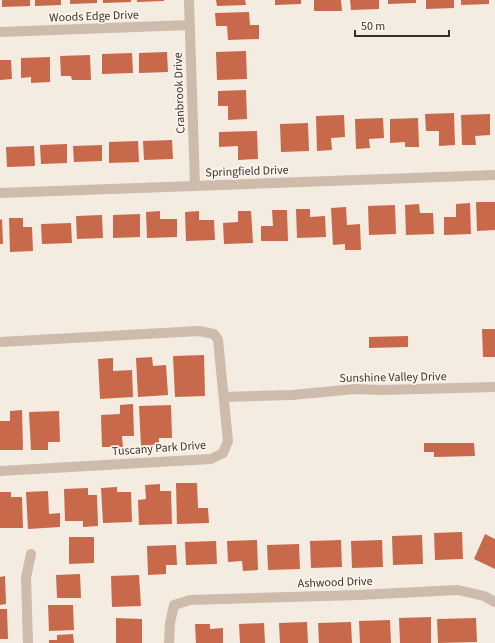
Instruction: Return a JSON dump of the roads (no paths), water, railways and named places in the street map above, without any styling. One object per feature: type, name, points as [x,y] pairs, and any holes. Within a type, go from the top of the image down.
[{"type":"street","name":"Cranbrook Drive","points":[[189,0],[195,186]]},
{"type":"street","name":"Woods Edge Drive","points":[[0,32],[190,25]]},
{"type":"street","name":"Springfield Drive","points":[[0,193],[495,175]]},
{"type":"street","name":"Tuscany Park Drive","points":[[0,342],[199,331],[214,334],[218,340],[228,441],[223,453],[211,459],[0,471]]},
{"type":"street","name":"Sunshine Valley Drive","points":[[224,397],[292,395],[355,389],[382,390],[495,387]]},
{"type":"street","points":[[28,643],[26,578],[31,554]]},
{"type":"street","name":"Ashwood Drive","points":[[169,643],[170,623],[174,605],[190,600],[359,595],[458,590],[484,596],[495,602]]}]
